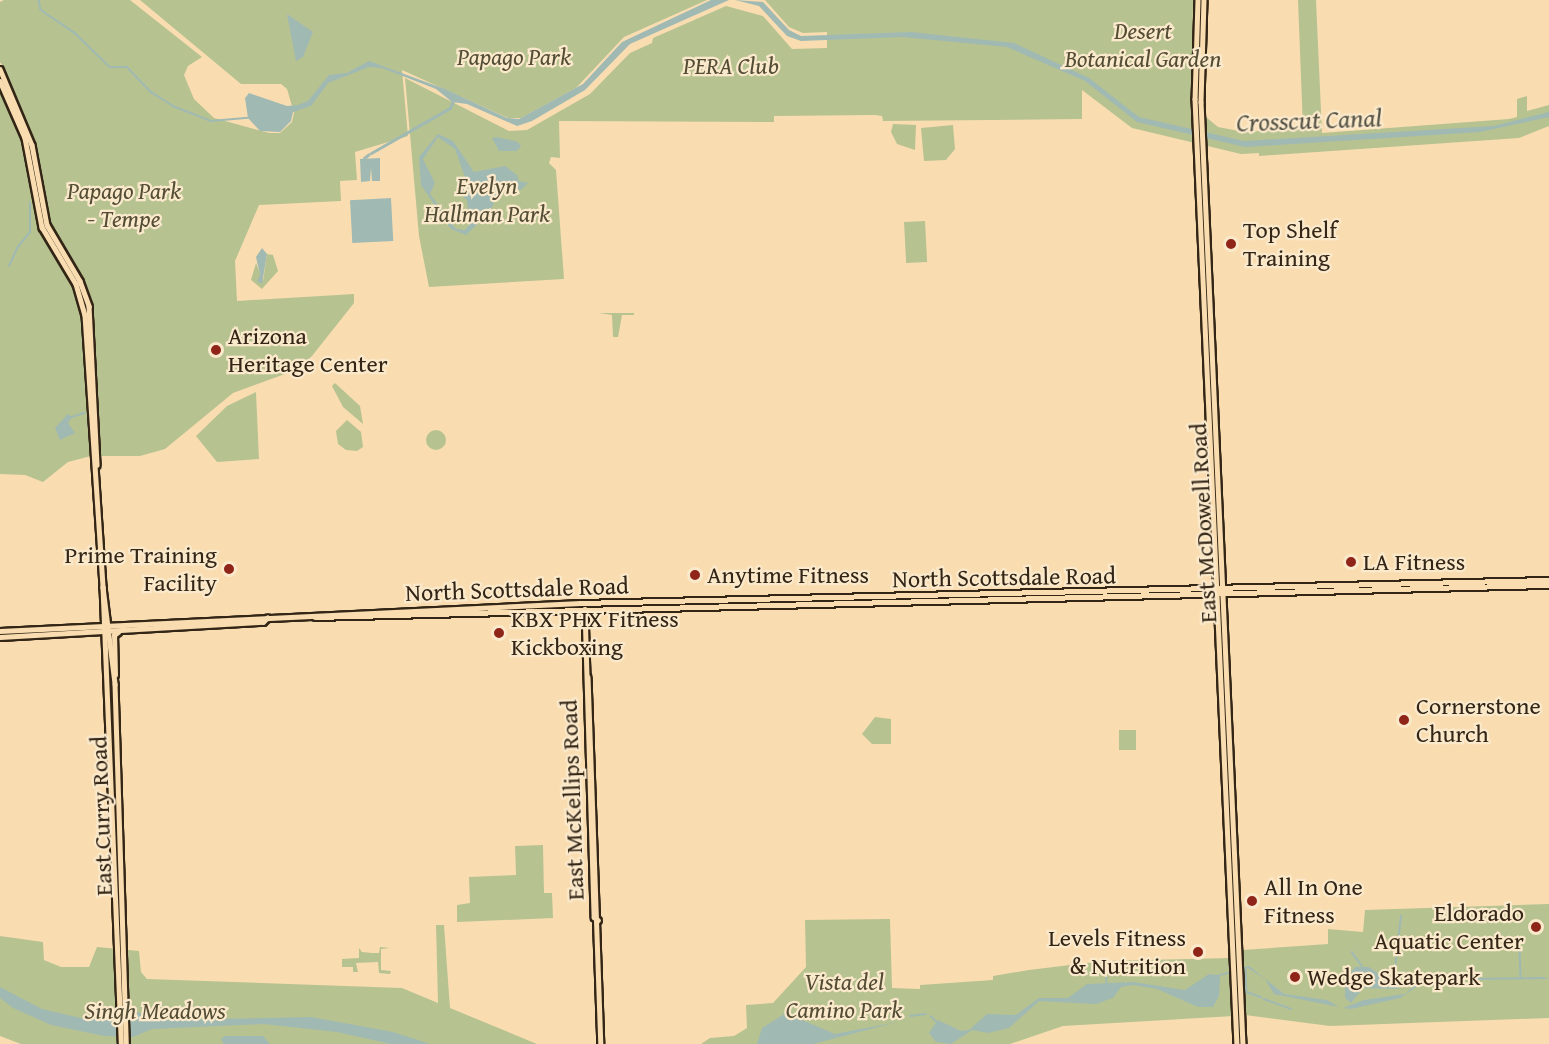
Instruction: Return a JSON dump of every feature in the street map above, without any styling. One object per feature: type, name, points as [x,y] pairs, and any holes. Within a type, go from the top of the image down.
[{"type":"main road","name":"East McDowell Road","points":[[1198,0],[1194,74],[1196,138],[1225,589],[1238,994],[1237,1044]]},
{"type":"main road","name":"East McDowell Road","points":[[1204,0],[1201,48],[1202,132],[1208,334]]},
{"type":"main road","points":[[1194,74],[1201,48],[1196,19]]},
{"type":"main road","name":"East Curry Road","points":[[0,69],[32,145],[47,225],[80,281],[89,306],[110,705],[124,1044]]},
{"type":"main road","name":"East Curry Road","points":[[0,81],[24,138],[42,227],[82,301],[97,465]]},
{"type":"main road","points":[[1200,227],[1206,226]]},
{"type":"main road","name":"East McDowell Road","points":[[1210,364],[1214,518],[1237,968]]},
{"type":"main road","points":[[1214,518],[1220,517]]},
{"type":"main road","name":"North Scottsdale Road","points":[[0,634],[11,630],[105,625],[585,603],[1549,580]]},
{"type":"main road","name":"North Scottsdale Road","points":[[315,616],[1225,597],[1549,585]]},
{"type":"main road","name":"East McKellips Road","points":[[585,603],[601,1044]]},
{"type":"main road","name":"North Scottsdale Road","points":[[0,634],[120,631],[263,622],[267,618]]},
{"type":"main road","name":"East Curry Road","points":[[105,631],[114,684],[122,1015]]},
{"type":"main road","points":[[114,684],[114,635],[120,631]]},
{"type":"main road","name":"East McDowell Road","points":[[1238,994],[1243,1044]]},
{"type":"green space","name":"Papago Park - Tempe","points":[[4,0],[130,0],[202,57],[188,66],[184,75],[194,99],[214,118],[269,133],[280,133],[292,122],[294,113],[287,89],[281,84],[241,84],[140,0],[707,0],[624,37],[576,88],[521,118],[508,118],[402,70],[408,136],[355,152],[357,180],[340,181],[341,201],[259,205],[235,261],[237,301],[354,294],[354,303],[312,356],[296,370],[233,393],[165,449],[140,456],[91,456],[68,462],[43,482],[25,475],[0,474],[0,71],[4,68],[0,62],[0,2]]},
{"type":"green space","points":[[765,0],[1193,0],[1192,116],[1206,117],[1218,127],[1244,132],[1303,128],[1298,0],[1316,0],[1322,133],[1509,119],[1517,117],[1517,99],[1527,96],[1527,111],[1549,105],[1549,126],[1519,138],[1259,156],[1259,153],[1241,154],[1132,128],[1082,90],[1082,119],[883,121],[882,116],[875,115],[774,116],[774,122],[559,121],[560,158],[551,157],[549,163],[556,170],[564,279],[429,287],[419,236],[405,78],[509,131],[527,130],[590,94],[630,53],[652,43],[653,38],[726,6],[763,16],[792,49],[827,48],[827,32],[803,33],[789,27]]},
{"type":"green space","points":[[893,124],[916,125],[915,150],[897,144],[891,132]]},
{"type":"green space","points":[[953,125],[955,149],[946,160],[924,161],[921,128]]},
{"type":"green space","points":[[925,221],[927,262],[906,263],[904,222]]},
{"type":"green space","points":[[267,254],[273,255],[278,271],[262,289],[251,280],[256,263],[263,281]]},
{"type":"green space","points":[[599,313],[634,313],[634,315],[622,315],[618,337],[613,337],[612,315]]},
{"type":"green space","points":[[335,383],[360,406],[363,424],[343,407],[332,386]]},
{"type":"green space","points":[[256,392],[259,459],[217,462],[196,436],[227,406]]},
{"type":"green space","points":[[347,420],[361,432],[363,447],[357,451],[346,450],[338,444],[336,431]]},
{"type":"green space","points":[[436,430],[443,433],[446,440],[443,447],[436,450],[429,447],[426,440],[429,433]]},
{"type":"green space","points":[[875,717],[891,719],[891,744],[872,744],[862,734]]},
{"type":"green space","points":[[1119,730],[1136,730],[1136,750],[1119,750]]},
{"type":"green space","points":[[543,845],[544,893],[552,893],[553,918],[457,922],[457,905],[470,903],[469,877],[516,875],[515,846]]},
{"type":"green space","points":[[1549,904],[1549,1018],[1330,1026],[1245,1015],[1242,950],[1328,944],[1328,929],[1363,932],[1365,910]]},
{"type":"green space","name":"Vista del Camino Park","points":[[890,919],[892,988],[920,989],[920,985],[993,980],[993,976],[1103,961],[1231,958],[1234,1016],[1063,1026],[1010,1044],[701,1044],[710,1038],[734,1036],[747,1028],[746,1005],[773,1003],[806,967],[805,920]]},
{"type":"green space","name":"Singh Meadows","points":[[436,925],[444,925],[450,1008],[537,1044],[21,1044],[0,1036],[0,936],[43,942],[44,960],[61,967],[89,967],[97,947],[139,951],[141,972],[147,979],[402,988],[438,1003]]},
{"type":"green space","points":[[380,947],[390,948],[381,949],[381,970],[391,971],[390,974],[379,973],[378,962],[356,963],[358,972],[353,972],[353,967],[342,967],[342,959],[359,958],[359,948],[362,952],[379,953]]},
{"type":"water","points":[[711,0],[729,0],[630,44],[585,90],[532,121],[517,126],[467,104],[452,102],[436,89],[382,68],[369,67],[328,83],[311,106],[293,112],[291,121],[280,132],[260,131],[248,118],[245,98],[249,93],[287,106],[298,105],[308,101],[329,75],[347,73],[369,61],[445,89],[507,118],[519,119],[583,84],[622,42]]},
{"type":"water","points":[[735,0],[763,2],[789,30],[801,36],[911,32],[1014,43],[1089,78],[1139,117],[1244,141],[1494,126],[1549,112],[1549,117],[1480,132],[1245,147],[1137,122],[1085,81],[1007,47],[902,37],[801,41],[787,36],[759,6]]},
{"type":"water","points":[[287,14],[313,32],[303,57],[296,61]]},
{"type":"water","points":[[438,134],[453,141],[474,172],[505,166],[517,175],[519,181],[528,183],[521,190],[501,189],[489,213],[466,235],[451,229],[421,185],[419,157]],"holes":[[[438,137],[455,149],[465,177],[462,195],[467,201],[470,224],[465,230],[456,229],[430,194],[435,183],[423,159]]]},
{"type":"water","points":[[492,138],[518,142],[521,146],[517,151],[499,151]]},
{"type":"water","points":[[380,158],[380,181],[372,181],[371,168],[370,181],[361,182],[360,159]]},
{"type":"water","points":[[391,198],[393,241],[352,243],[350,200]]},
{"type":"water","points":[[262,248],[267,254],[262,284],[257,281],[260,275],[256,257]]},
{"type":"water","points":[[68,414],[72,417],[68,423],[75,433],[60,440],[55,428]]},
{"type":"water","points":[[1249,966],[1284,994],[1327,1000],[1339,1007],[1274,994],[1265,979],[1248,968],[1220,976],[1219,996],[1213,1007],[1198,1007],[1157,989],[1133,985],[1121,987],[1113,998],[1096,1004],[1039,1001],[1009,1028],[988,1033],[972,1030],[951,1044],[936,1042],[929,1033],[938,1020],[961,1031],[969,1030],[987,1014],[1016,1015],[1039,998],[1068,998],[1087,984],[1133,982],[1185,990],[1209,974],[1217,975]]},
{"type":"water","points":[[1355,967],[1369,967],[1400,989],[1363,988],[1351,1003],[1345,998],[1345,981]]},
{"type":"water","points":[[1463,973],[1471,978],[1543,977],[1549,979],[1473,980],[1454,975],[1446,979],[1425,981],[1400,998],[1351,1009],[1343,1008],[1364,1000],[1405,994],[1423,977]]},
{"type":"water","points":[[0,987],[42,1009],[81,1018],[102,1018],[109,1014],[127,1018],[134,1012],[141,1013],[141,1019],[167,1020],[311,1017],[393,1032],[430,1044],[391,1044],[337,1032],[264,1024],[152,1029],[133,1037],[104,1036],[51,1025],[13,1008],[0,998]]},
{"type":"water","points":[[786,1013],[835,1034],[897,1022],[813,1044],[757,1044],[762,1028]]},
{"type":"water","points":[[225,1036],[263,1036],[270,1044],[224,1044],[221,1039]]},
{"type":"waterway","points":[[39,0],[41,10],[74,32],[110,67],[127,67],[151,92],[173,106],[211,121],[248,118]]},
{"type":"waterway","points":[[371,153],[450,108],[453,101]]},
{"type":"waterway","points":[[364,158],[369,154]]},
{"type":"waterway","points":[[9,266],[18,247],[30,232],[30,203]]},
{"type":"waterway","points":[[72,417],[84,413]]},
{"type":"waterway","points":[[1395,968],[1401,916]]},
{"type":"waterway","points":[[1520,949],[1521,978]]},
{"type":"waterway","points":[[1352,952],[1362,966]]},
{"type":"waterway","points":[[1106,964],[1107,983]]},
{"type":"waterway","points":[[1246,969],[1247,992],[1261,997]]},
{"type":"waterway","points":[[1388,998],[1398,996]]},
{"type":"waterway","points":[[1264,999],[1291,1009]]},
{"type":"waterway","points":[[910,1016],[926,1014]]},
{"type":"waterway","points":[[931,1016],[937,1022]]},
{"type":"place","name":"Top Shelf Training","points":[[1231,244]]},
{"type":"place","name":"Arizona Heritage Center","points":[[216,350]]},
{"type":"place","name":"LA Fitness","points":[[1351,562]]},
{"type":"place","name":"Prime Training Facility","points":[[229,569]]},
{"type":"place","name":"Anytime Fitness","points":[[695,575]]},
{"type":"place","name":"KBX PHX Fitness Kickboxing","points":[[499,633]]},
{"type":"place","name":"Cornerstone Church","points":[[1404,720]]},
{"type":"place","name":"All In One Fitness","points":[[1252,901]]},
{"type":"place","name":"Eldorado Aquatic Center","points":[[1536,927]]},
{"type":"place","name":"Levels Fitness & Nutrition","points":[[1198,952]]},
{"type":"place","name":"Wedge Skatepark","points":[[1295,977]]},
{"type":"park label","name":"Desert Botanical Garden","points":[[1143,45]]},
{"type":"park label","name":"Papago Park","points":[[514,57]]},
{"type":"park label","name":"PERA Club","points":[[731,66]]},
{"type":"park label","name":"Evelyn Hallman Park","points":[[487,200]]},
{"type":"water label","name":"Crosscut Canal","points":[[1309,120]]}]
